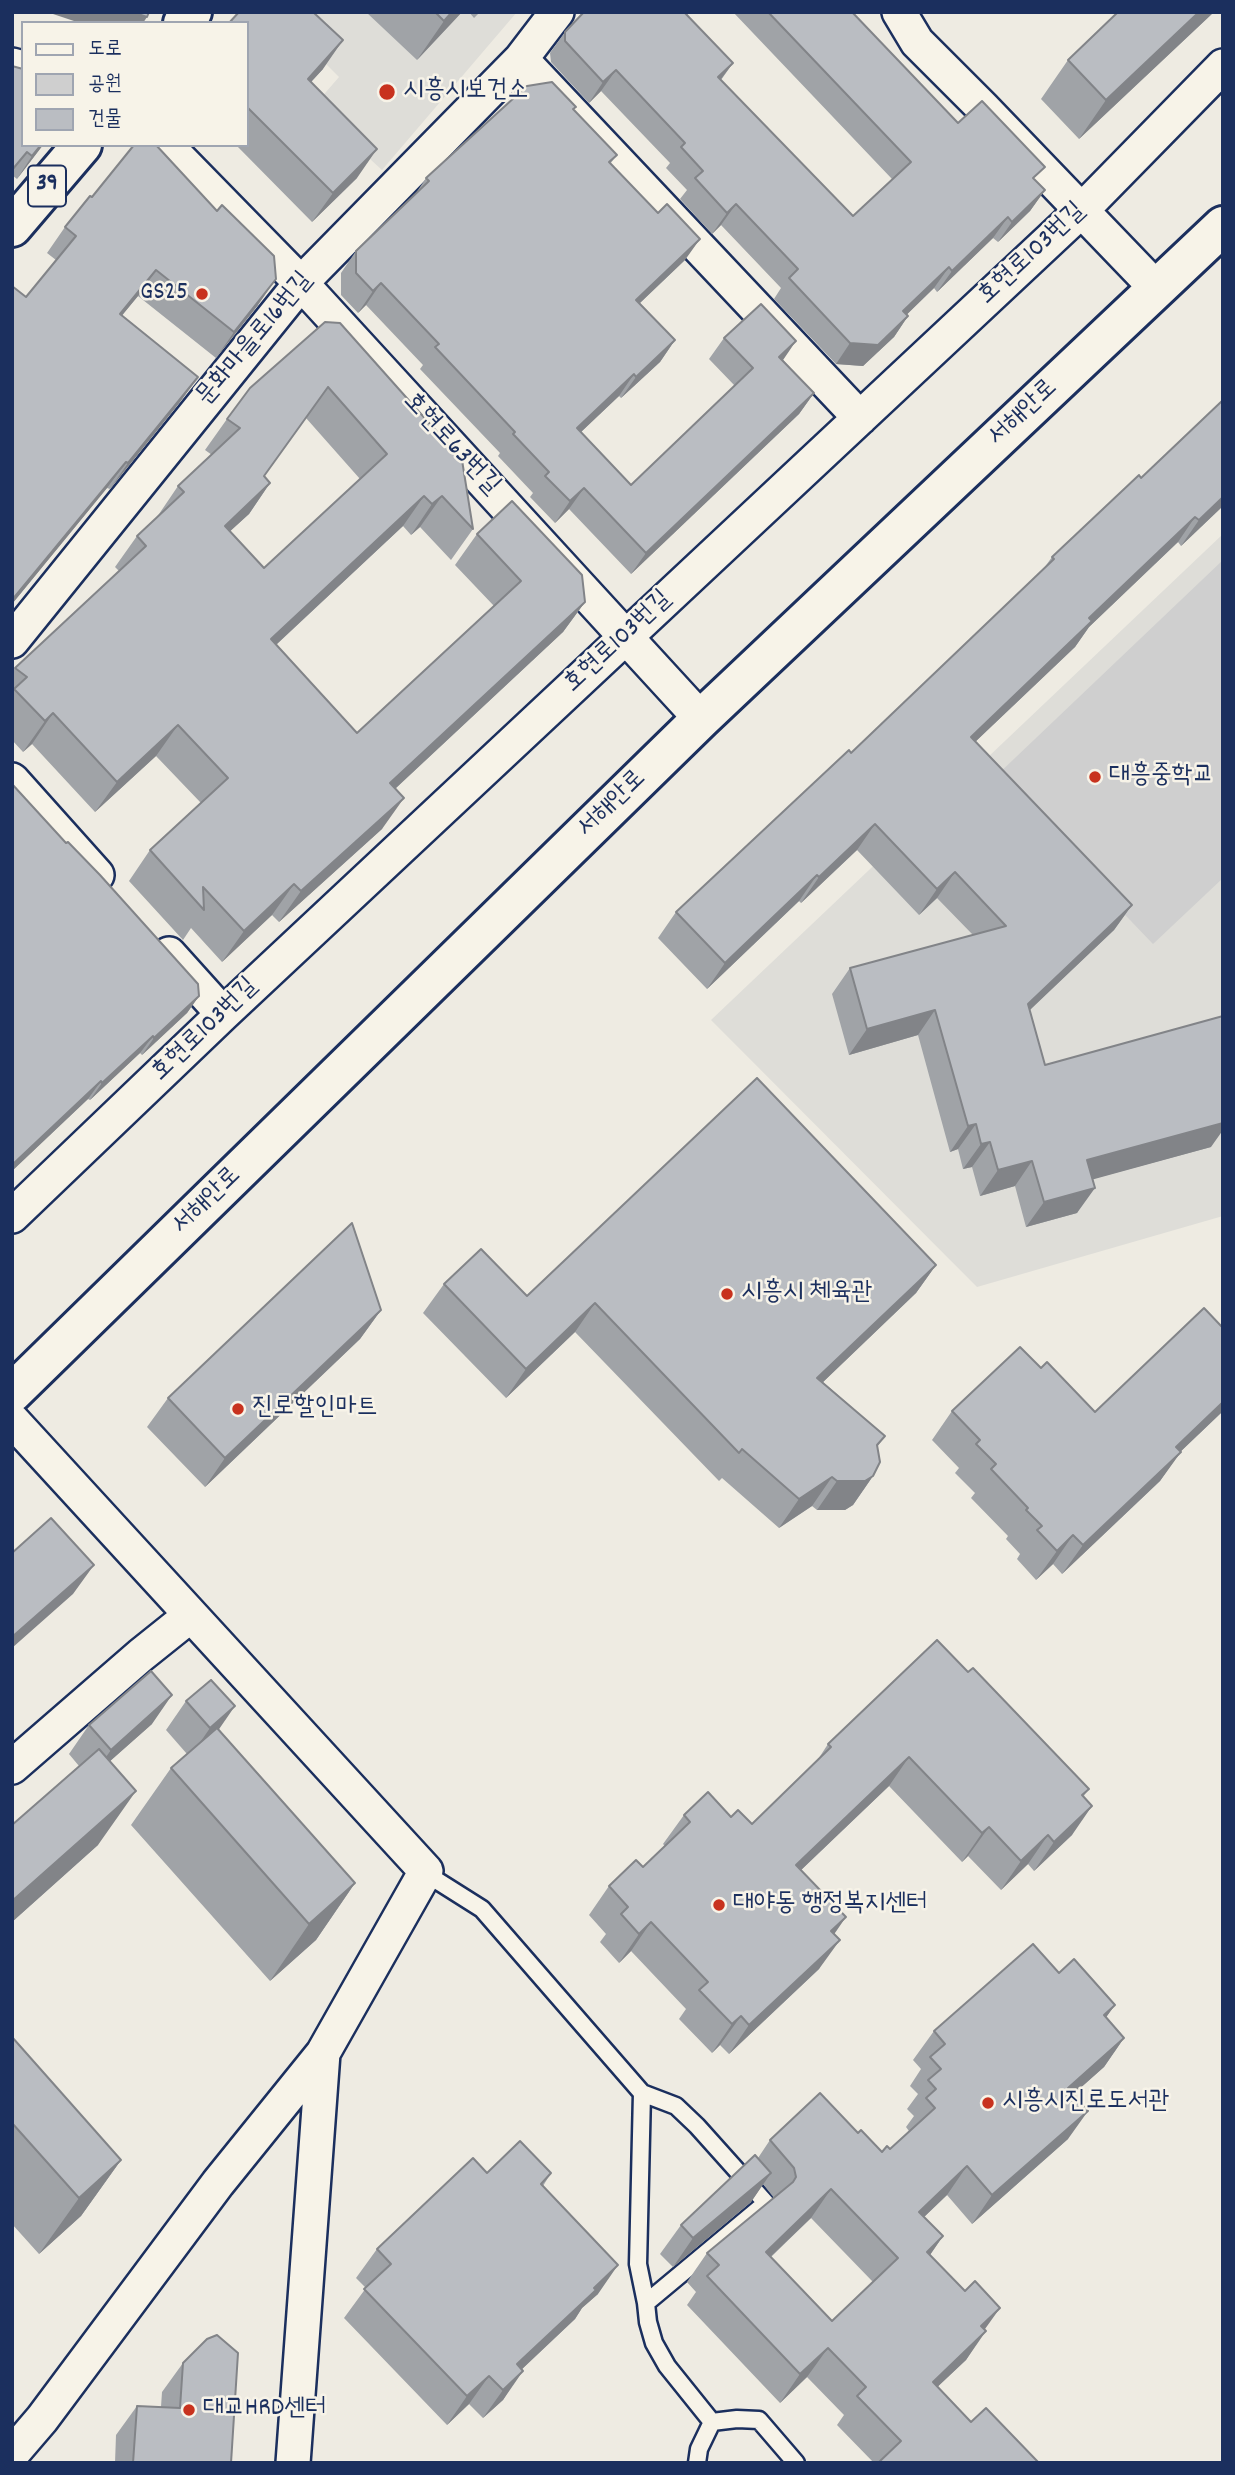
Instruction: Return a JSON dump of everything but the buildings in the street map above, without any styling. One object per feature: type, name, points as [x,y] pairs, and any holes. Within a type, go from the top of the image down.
[{"type":"main road","name":"39","points":[[12,227],[80,147]]},
{"type":"main road","name":"서해안로","points":[[12,1393],[701,719],[1223,226]]},
{"type":"street","name":"문화마을로16번길","points":[[12,641],[301,283],[521,59],[557,12]]},
{"type":"street","points":[[899,12],[917,42],[1157,289]]},
{"type":"street","points":[[521,59],[860,418]]},
{"type":"street","name":"호현로103번길","points":[[12,1216],[223,1014],[1082,210],[1223,66]]},
{"type":"street","name":"호현로63번길","points":[[168,147],[301,283],[701,719]]},
{"type":"street","points":[[12,780],[113,892]]},
{"type":"street","points":[[150,933],[223,1014]]},
{"type":"street","points":[[12,1420],[425,1873],[323,2053],[218,2183],[42,2419],[12,2454]]},
{"type":"street","points":[[12,1767],[191,1615]]},
{"type":"street","points":[[293,2463],[323,2053]]},
{"type":"lane","points":[[425,1873],[482,1909],[642,2093],[676,2106],[766,2203],[646,2303]]},
{"type":"lane","points":[[642,2093],[638,2264],[648,2322],[654,2343],[667,2366],[712,2422]]},
{"type":"lane","points":[[712,2422],[759,2420],[796,2463]]},
{"type":"lane","points":[[697,2463],[699,2449],[712,2422]]},
{"type":"shaded area","name":"시흥시보건소","points":[[274,12],[517,12],[382,170],[313,107],[339,77]]},
{"type":"shaded area","name":"대흥중학교","points":[[1223,534],[1223,1216],[977,1287],[711,1020]]},
{"type":"green space","points":[[1223,560],[1223,878],[1153,944],[994,778]]},
{"type":"place","name":"시흥시보건소","points":[[387,92]]},
{"type":"place","name":"GS25","points":[[202,294]]},
{"type":"place","name":"대흥중학교","points":[[1095,777]]},
{"type":"place","name":"시흥시 체육관","points":[[727,1294]]},
{"type":"place","name":"진로할인마트","points":[[238,1409]]},
{"type":"place","name":"대야동 행정복지센터","points":[[719,1905]]},
{"type":"place","name":"시흥시진로도서관","points":[[988,2103]]},
{"type":"place","name":"대교HRD센터","points":[[189,2410]]}]
